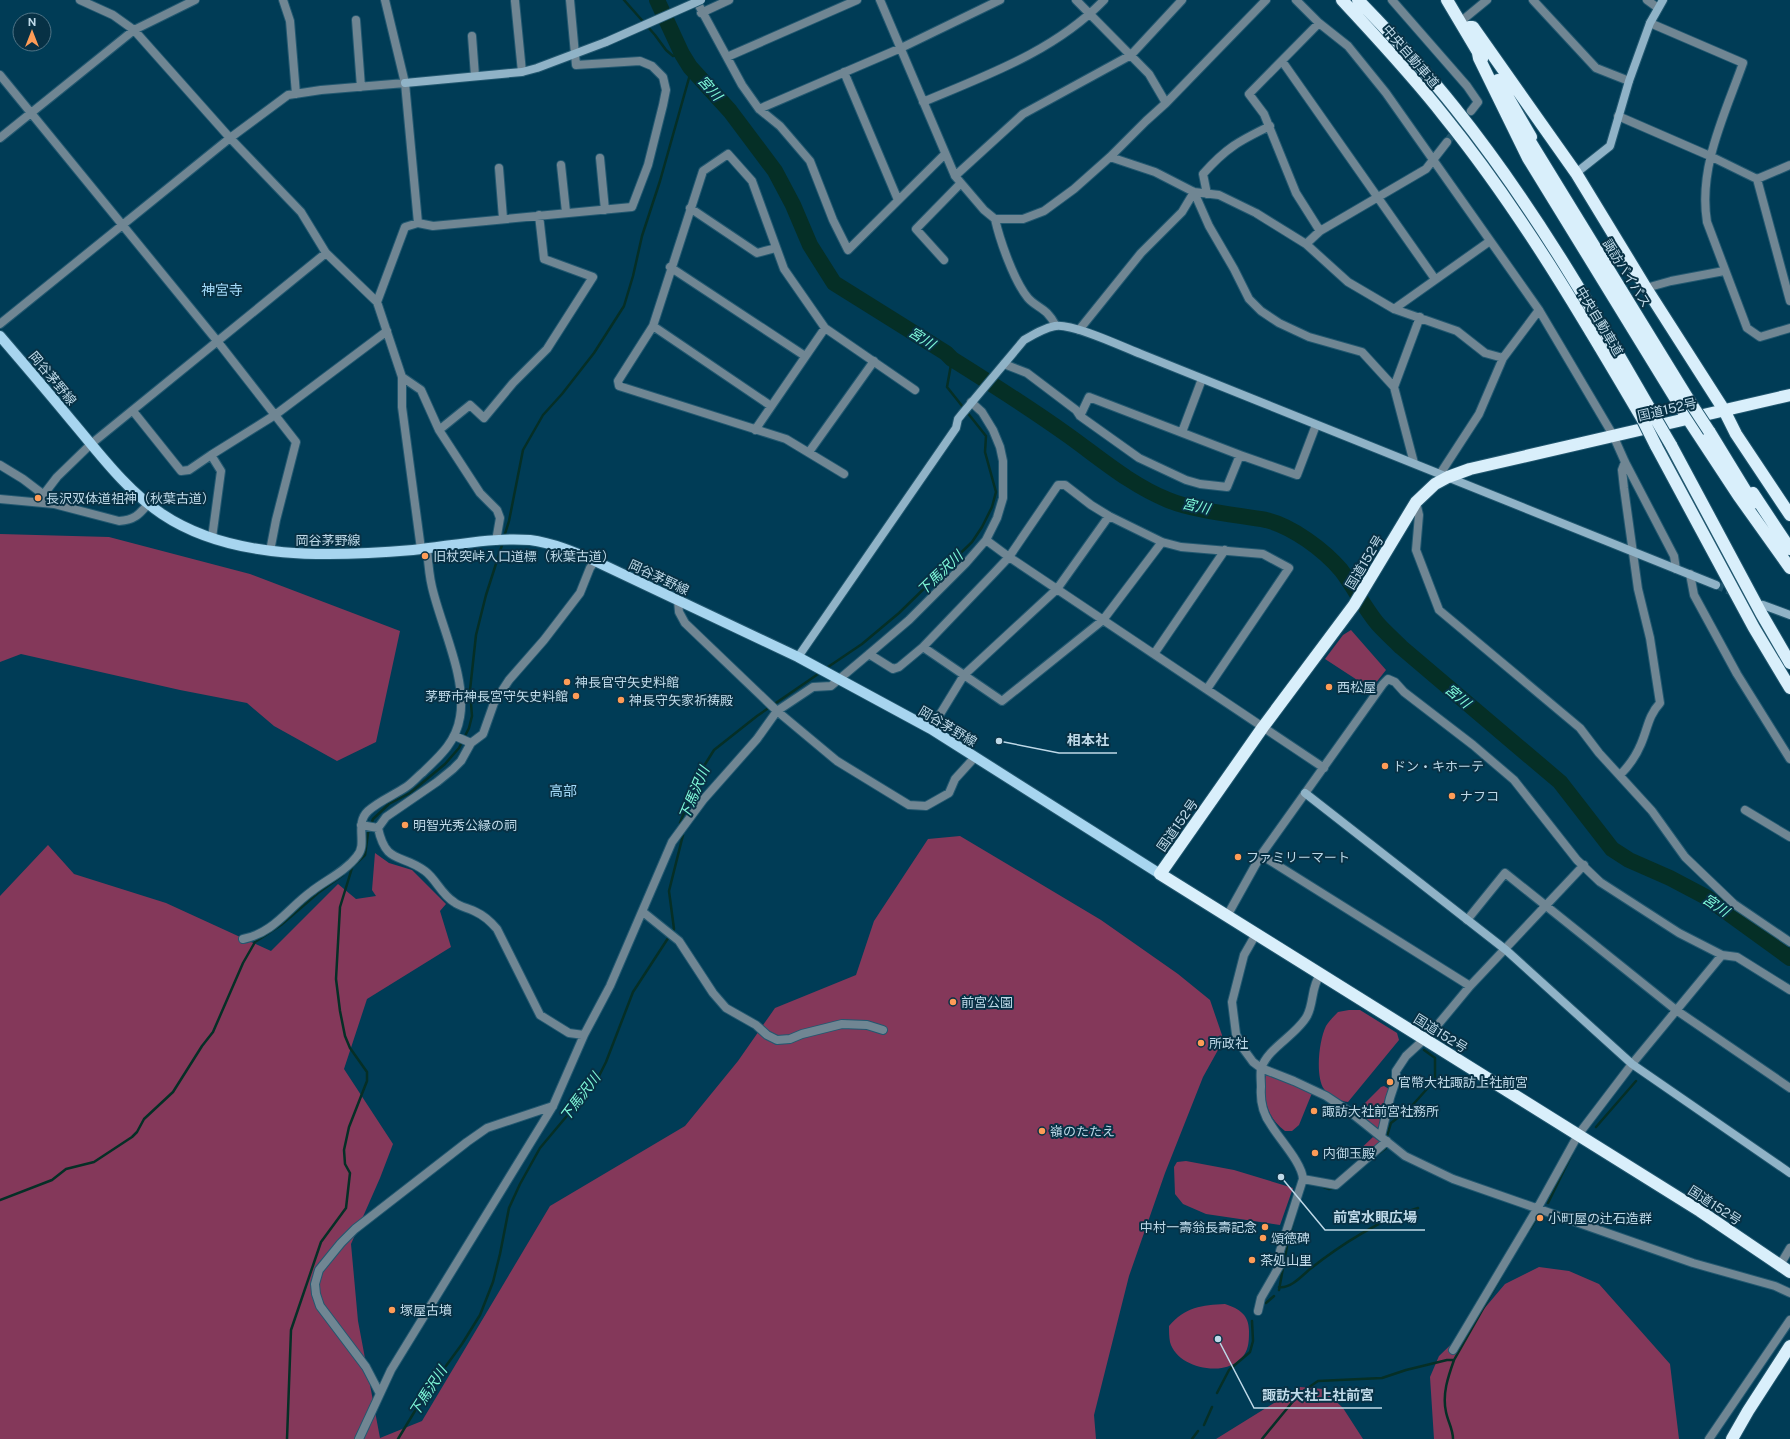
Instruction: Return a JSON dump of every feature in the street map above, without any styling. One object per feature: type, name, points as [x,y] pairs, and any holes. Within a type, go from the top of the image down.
[{"type":"highway","name":"中央自動車道","points":[[1342,0],[1400,63],[1445,116],[1505,198],[1648,418],[1671,445],[1761,613],[1790,663]]},
{"type":"highway","name":"中央自動車道","points":[[1358,0],[1416,61],[1455,108],[1492,156],[1551,242],[1648,418],[1656,446],[1754,628],[1790,688]]},
{"type":"highway","name":"諏訪バイパス","points":[[1447,0],[1540,160],[1692,401],[1790,549]]},
{"type":"highway","name":"諏訪バイパス","points":[[1454,0],[1543,158],[1692,401]]},
{"type":"highway","points":[[1467,22],[1473,27],[1576,173],[1646,288],[1724,410],[1747,451],[1790,515]]},
{"type":"highway","points":[[1478,53],[1479,58],[1528,158],[1688,419],[1738,495],[1790,568]]},
{"type":"highway","name":"国道152号","points":[[1790,395],[1444,475],[1416,502],[1375,573],[1354,605],[1263,727],[1160,874],[1700,1211],[1790,1272]]},
{"type":"highway","name":"諏訪バイパス","points":[[1710,429],[1750,498],[1790,557]]},
{"type":"highway","points":[[1732,1439],[1748,1411],[1790,1346]]},
{"type":"main road","name":"岡谷茅野線","points":[[0,336],[124,481],[148,504],[176,523],[212,538],[244,547],[270,552],[383,552],[501,540],[530,540],[553,545],[595,561],[798,657],[828,673],[931,729],[1160,874]]},
{"type":"street","points":[[80,0],[113,15],[134,30],[230,138],[301,212],[326,253],[377,302],[402,377],[402,407],[424,549],[432,586],[460,689],[460,716],[464,740],[461,762],[437,782],[386,817],[376,828]]},
{"type":"street","points":[[0,138],[134,30],[195,0]]},
{"type":"street","points":[[283,0],[290,21],[296,94]]},
{"type":"street","points":[[385,0],[405,84],[418,223]]},
{"type":"street","points":[[377,302],[405,228],[418,223],[433,226],[503,218],[632,207],[648,165],[666,90],[663,77],[652,66],[640,61],[576,66],[570,0]]},
{"type":"street","points":[[696,0],[701,13],[742,85],[759,109],[780,126],[810,161],[833,220],[848,250],[945,154]]},
{"type":"street","points":[[0,324],[230,138],[288,95],[522,72],[574,55],[701,0]]},
{"type":"street","points":[[701,13],[729,0]]},
{"type":"street","points":[[726,57],[857,0]]},
{"type":"street","points":[[880,0],[955,176],[960,184],[995,219],[998,233],[1025,294],[1029,300],[1048,314],[1056,326]]},
{"type":"street","points":[[759,109],[901,48],[1000,0]]},
{"type":"street","points":[[1076,0],[1149,74],[1166,103]]},
{"type":"street","points":[[923,102],[1015,63],[1049,44],[1091,14],[1104,0]]},
{"type":"street","points":[[955,176],[1023,114],[1131,55],[1182,0]]},
{"type":"street","points":[[995,219],[1023,219],[1044,211],[1074,189],[1110,158],[1166,103],[1266,0]]},
{"type":"street","points":[[1296,0],[1319,23],[1348,46],[1386,93],[1539,310],[1614,435],[1625,462],[1674,556],[1676,569]]},
{"type":"street","points":[[1392,0],[1467,86],[1478,102],[1471,111]]},
{"type":"street","points":[[1467,22],[1486,0]]},
{"type":"street","points":[[1534,0],[1596,68],[1629,81]]},
{"type":"street","points":[[1647,0],[1658,8]]},
{"type":"street","points":[[1576,173],[1610,146],[1629,81],[1650,23],[1663,0]]},
{"type":"street","points":[[515,1],[522,72]]},
{"type":"street","points":[[356,20],[361,87]]},
{"type":"street","points":[[1319,23],[1249,94],[1264,114],[1296,193],[1320,231]]},
{"type":"street","points":[[1650,23],[1743,63],[1710,156],[1704,205],[1707,222],[1724,271],[1747,328],[1760,337],[1790,328]]},
{"type":"street","points":[[472,36],[475,76]]},
{"type":"street","points":[[1282,62],[1435,279]]},
{"type":"street","points":[[844,72],[898,200]]},
{"type":"street","points":[[0,75],[218,342],[296,442],[276,520],[270,552]]},
{"type":"street","points":[[1618,116],[1710,156],[1757,179],[1790,301]]},
{"type":"street","points":[[1207,194],[1204,174],[1221,154],[1241,140],[1270,126]]},
{"type":"street","points":[[1306,244],[1320,231],[1426,169],[1447,142]]},
{"type":"street","points":[[844,474],[786,439],[619,386],[618,381],[652,326],[670,267],[703,171],[728,154],[752,181],[784,268],[825,328],[915,390]]},
{"type":"street","points":[[600,158],[605,210]]},
{"type":"street","points":[[1110,158],[1155,172],[1194,192],[1219,195],[1256,213],[1306,244],[1348,282],[1394,309],[1457,331],[1485,353],[1503,358]]},
{"type":"street","points":[[561,165],[566,212]]},
{"type":"street","points":[[1757,179],[1790,165]]},
{"type":"street","points":[[498,168],[503,218]]},
{"type":"street","points":[[944,260],[916,229],[960,184]]},
{"type":"street","points":[[1079,330],[1140,253],[1182,212],[1194,192]]},
{"type":"street","points":[[1194,192],[1209,226],[1234,269],[1249,299],[1261,312],[1279,323],[1309,337],[1362,352],[1394,387],[1414,463]]},
{"type":"street","points":[[690,208],[757,253],[776,248]]},
{"type":"street","points":[[439,430],[470,405],[484,418],[513,383],[547,349],[593,277],[544,259],[539,215]]},
{"type":"street","points":[[1394,309],[1490,241]]},
{"type":"street","points":[[44,494],[58,477],[91,444],[326,253]]},
{"type":"street","points":[[670,267],[805,356]]},
{"type":"street","points":[[1646,288],[1671,281],[1724,271]]},
{"type":"street","points":[[1444,475],[1479,414],[1503,358],[1539,310]]},
{"type":"street","points":[[1394,387],[1420,317]]},
{"type":"street","points":[[652,326],[771,406]]},
{"type":"street","points":[[798,657],[956,428],[958,419],[971,402],[1024,340],[1036,333],[1056,326],[1079,330],[1716,585]]},
{"type":"street","points":[[755,430],[825,328]]},
{"type":"street","points":[[133,411],[181,471],[189,470],[275,415],[387,331]]},
{"type":"street","points":[[809,452],[874,361]]},
{"type":"street","points":[[1001,366],[1027,373],[1076,410],[1080,416],[1139,458],[1186,480],[1200,484],[1227,487],[1240,455]]},
{"type":"street","points":[[402,377],[421,390],[439,430],[480,493],[497,510],[500,518],[501,540]]},
{"type":"street","points":[[1182,432],[1202,379]]},
{"type":"street","points":[[1080,416],[1089,397],[1240,455],[1297,475],[1316,425]]},
{"type":"street","points":[[359,1439],[390,1370],[553,1106],[584,1035],[610,986],[672,842],[704,800],[757,739],[775,710],[813,687],[830,686],[839,679],[919,609],[966,563],[986,540],[997,518],[1002,498],[1003,461],[1000,447],[993,430],[982,412],[971,402]]},
{"type":"street","points":[[211,455],[221,471],[212,538]]},
{"type":"street","points":[[1620,775],[1631,764],[1641,743],[1651,712],[1660,703],[1650,638],[1638,589],[1622,470],[1625,462]]},
{"type":"street","points":[[0,465],[44,494],[54,504]]},
{"type":"street","points":[[869,654],[893,669],[899,667],[923,647],[1009,557],[1058,485],[1065,485],[1091,505],[1109,516],[1162,542],[1181,547],[1263,554],[1289,568],[1207,689]]},
{"type":"street","points":[[0,500],[54,504],[119,521],[130,521],[138,516],[148,504]]},
{"type":"street","points":[[1416,502],[1419,515],[1416,550],[1440,610],[1580,728],[1652,810],[1685,857],[1734,904],[1790,942]]},
{"type":"street","points":[[931,729],[964,675],[1057,589],[1109,516]]},
{"type":"street","points":[[986,540],[1009,557],[1324,768]]},
{"type":"street","points":[[923,647],[1002,701],[1104,620],[1162,542]]},
{"type":"street","points":[[1154,654],[1225,550]]},
{"type":"street","points":[[243,939],[264,932],[311,892],[325,883],[358,856],[361,848],[366,812],[407,787],[446,750],[464,740],[483,734],[494,703],[509,680],[544,640],[580,593],[590,568],[595,561]]},
{"type":"street","points":[[1690,574],[1694,595],[1737,674],[1790,759]]},
{"type":"street","points":[[678,601],[679,612],[685,622],[775,710],[837,761],[908,806],[926,806],[949,792],[955,779],[975,757]]},
{"type":"street","points":[[1763,605],[1790,615]]},
{"type":"street","points":[[1227,916],[1261,855],[1388,679],[1395,682],[1404,692],[1473,745],[1514,780],[1577,860],[1584,865],[1600,882],[1672,929],[1722,955],[1737,957],[1790,990]]},
{"type":"street","points":[[1305,793],[1506,950],[1632,1064],[1790,1173]]},
{"type":"street","points":[[1745,810],[1790,837]]},
{"type":"street","points":[[363,825],[376,828]]},
{"type":"street","points":[[376,828],[388,852],[397,858],[411,862],[426,872],[443,893],[455,903],[476,911],[487,918],[497,929],[540,1015],[569,1033],[584,1035]]},
{"type":"street","points":[[1261,855],[1470,986]]},
{"type":"street","points":[[1304,1179],[1336,1185],[1384,1139],[1390,1098],[1396,1080],[1396,1071],[1406,1056],[1431,1033],[1470,986],[1506,950],[1584,865]]},
{"type":"street","points":[[1467,920],[1505,873],[1676,1010],[1790,1088]]},
{"type":"street","points":[[643,912],[683,947],[713,993],[726,1008],[756,1025],[767,1035],[777,1040],[790,1039],[802,1034],[842,1024],[867,1025],[883,1030]]},
{"type":"street","points":[[1256,934],[1244,955],[1232,1002],[1236,1034],[1242,1047],[1253,1062],[1261,1068],[1326,1096],[1350,1112],[1405,1156],[1453,1179],[1693,1263],[1775,1286],[1790,1293]]},
{"type":"street","points":[[1453,1350],[1537,1208],[1578,1135],[1632,1064],[1722,955]]},
{"type":"street","points":[[1258,1311],[1261,1298],[1280,1265],[1280,1251],[1304,1179],[1302,1169],[1269,1123],[1263,1108],[1260,1097],[1261,1068],[1272,1053],[1308,1016],[1316,981],[1320,975]]},
{"type":"street","points":[[379,1392],[366,1366],[320,1306],[315,1284],[319,1270],[340,1243],[355,1229],[467,1142],[487,1128],[553,1106]]},
{"type":"street","points":[[1780,1265],[1790,1248]]},
{"type":"street","points":[[1709,1439],[1790,1320]]},
{"type":"shaded area","points":[[0,534],[109,537],[250,574],[400,631],[376,742],[337,761],[274,726],[247,703],[180,690],[21,654],[0,662]]},
{"type":"shaded area","points":[[1351,630],[1386,670],[1371,689],[1325,659],[1343,635]]},
{"type":"shaded area","points":[[960,836],[1101,920],[1178,974],[1210,1000],[1222,1035],[1218,1050],[1203,1077],[1165,1173],[1129,1276],[1094,1415],[1096,1439],[0,1439],[0,896],[48,845],[74,874],[166,903],[271,951],[338,884],[356,899],[376,896],[372,890],[375,853],[389,863],[412,870],[446,904],[440,911],[451,947],[367,999],[344,1069],[393,1144],[351,1244],[358,1321],[380,1438],[422,1421],[550,1206],[685,1126],[738,1061],[775,1008],[856,975],[874,921],[928,839]]},
{"type":"shaded area","points":[[1360,1010],[1397,1033],[1399,1040],[1348,1102],[1334,1098],[1324,1089],[1321,1083],[1319,1058],[1321,1040],[1326,1026],[1338,1012]]},
{"type":"shaded area","points":[[1266,1073],[1312,1093],[1299,1125],[1292,1131],[1285,1131],[1273,1119],[1265,1097]]},
{"type":"shaded area","points":[[1384,1086],[1389,1089],[1380,1130],[1377,1130],[1358,1115],[1357,1111],[1381,1087]]},
{"type":"shaded area","points":[[1373,1137],[1380,1141],[1380,1144],[1358,1161],[1354,1158],[1354,1155]]},
{"type":"shaded area","points":[[1186,1161],[1234,1170],[1293,1188],[1280,1225],[1206,1214],[1183,1204],[1175,1194],[1174,1167],[1177,1162]]},
{"type":"shaded area","points":[[1539,1267],[1569,1271],[1599,1284],[1670,1364],[1679,1439],[1434,1439],[1430,1377],[1439,1356],[1467,1329],[1505,1284]]},
{"type":"shaded area","points":[[1225,1304],[1243,1313],[1249,1325],[1249,1340],[1244,1355],[1237,1362],[1227,1367],[1215,1369],[1204,1368],[1182,1359],[1170,1342],[1169,1326],[1181,1315],[1194,1308]]},
{"type":"shaded area","points":[[1300,1387],[1323,1389],[1343,1408],[1363,1439],[1216,1439]]},
{"type":"waterway","points":[[624,0],[655,35],[666,50],[673,56],[682,54]]},
{"type":"waterway","name":"宮川","points":[[657,0],[682,54],[690,67],[730,111],[775,171],[793,205],[810,245],[834,283],[946,353],[952,359],[1040,416],[1141,487],[1168,500],[1190,507],[1276,523],[1297,533],[1317,547],[1341,570],[1377,623],[1401,647],[1560,782],[1612,849],[1629,860],[1670,878],[1706,897],[1790,958]]},
{"type":"waterway","points":[[504,537],[509,521],[523,450],[543,415],[562,394],[594,353],[624,306],[633,276],[642,236],[660,181],[689,78],[695,73]]},
{"type":"waterway","name":"下馬沢川","points":[[825,669],[862,644],[899,613],[972,542],[982,527],[992,507],[996,492],[985,452],[986,436],[947,387],[952,359]]},
{"type":"waterway","points":[[349,870],[365,855],[368,833],[373,819],[389,804],[410,793],[445,764],[459,748],[469,728],[472,716],[470,690],[476,635],[486,595],[503,542]]},
{"type":"waterway","name":"下馬沢川","points":[[681,826],[680,823],[699,774],[714,750],[757,716],[821,672]]},
{"type":"waterway","name":"下馬沢川","points":[[398,1439],[424,1396],[462,1344],[480,1315],[493,1282],[509,1208],[520,1184],[540,1148],[597,1080],[606,1062],[633,992],[674,929],[669,891],[683,835],[682,831]]},
{"type":"waterway","points":[[287,1439],[291,1330],[321,1242],[346,1208],[350,1173],[345,1164],[344,1150],[349,1127],[367,1081],[367,1072],[350,1048],[345,1036],[336,979],[340,907],[352,868]]},
{"type":"waterway","points":[[0,1200],[52,1180],[66,1169],[94,1162],[132,1137],[137,1132],[144,1119],[173,1092],[202,1046],[213,1032],[243,963],[255,942],[281,925],[318,893],[343,875]]},
{"type":"waterway","points":[[1387,1136],[1391,1123],[1409,1109],[1435,1080],[1435,1058],[1424,1050]]},
{"type":"waterway","points":[[1596,1127],[1636,1081]]},
{"type":"waterway","points":[[1378,1154],[1386,1148]]},
{"type":"waterway","points":[[1548,1203],[1572,1154]]},
{"type":"waterway","points":[[1321,1186],[1329,1189],[1337,1188]]},
{"type":"waterway","points":[[1279,1287],[1292,1284],[1321,1260],[1361,1234],[1390,1219],[1418,1208]]},
{"type":"waterway","points":[[1279,1290],[1287,1246],[1295,1215]]},
{"type":"waterway","points":[[1530,1229],[1536,1219]]},
{"type":"waterway","points":[[1262,1439],[1299,1394],[1318,1381],[1382,1378],[1406,1370],[1447,1360],[1454,1360],[1501,1277]]},
{"type":"waterway","points":[[1266,1303],[1274,1296]]},
{"type":"waterway","points":[[1217,1393],[1229,1370],[1250,1352],[1253,1341],[1252,1321]]},
{"type":"waterway","points":[[1453,1439],[1446,1412],[1445,1392],[1454,1360]]},
{"type":"waterway","points":[[1204,1425],[1212,1407]]},
{"type":"waterway","points":[[1192,1439],[1198,1431]]},
{"type":"tunnel","points":[[1447,142],[1471,111]]},
{"type":"tunnel","points":[[1716,585],[1756,602]]},
{"type":"place","name":"長沢双体道祖神（秋葉古道）","points":[[38,498]]},
{"type":"place","name":"旧杖突峠入口道標（秋葉古道）","points":[[425,556]]},
{"type":"place","name":"神長官守矢史料館","points":[[567,682]]},
{"type":"place","name":"西松屋","points":[[1329,687]]},
{"type":"place","name":"茅野市神長宮守矢史料館","points":[[576,696]]},
{"type":"place","name":"神長守矢家祈祷殿","points":[[621,700]]},
{"type":"place","name":"相本社","points":[[999,741]]},
{"type":"place","name":"ドン・キホーテ","points":[[1385,766]]},
{"type":"place","name":"ナフコ","points":[[1452,796]]},
{"type":"place","name":"明智光秀公縁の祠","points":[[405,825]]},
{"type":"place","name":"ファミリーマート","points":[[1238,857]]},
{"type":"place","name":"前宮公園","points":[[953,1002]]},
{"type":"place","name":"所政社","points":[[1201,1043]]},
{"type":"place","name":"官幣大社諏訪上社前宮","points":[[1390,1082]]},
{"type":"place","name":"諏訪大社前宮社務所","points":[[1314,1111]]},
{"type":"place","name":"嶺のたたえ","points":[[1042,1131]]},
{"type":"place","name":"内御玉殿","points":[[1315,1153]]},
{"type":"place","name":"前宮水眼広場","points":[[1281,1177]]},
{"type":"place","name":"小町屋の辻石造群","points":[[1540,1218]]},
{"type":"place","name":"中村一壽翁長壽記念","points":[[1265,1227]]},
{"type":"place","name":"頌徳碑","points":[[1263,1238]]},
{"type":"place","name":"茶処山里","points":[[1252,1260]]},
{"type":"place","name":"塚屋古墳","points":[[392,1310]]},
{"type":"place","name":"諏訪大社上社前宮","points":[[1218,1339]]},
{"type":"district","name":"神宮寺","points":[[222,290]]},
{"type":"district","name":"高部","points":[[563,791]]}]
